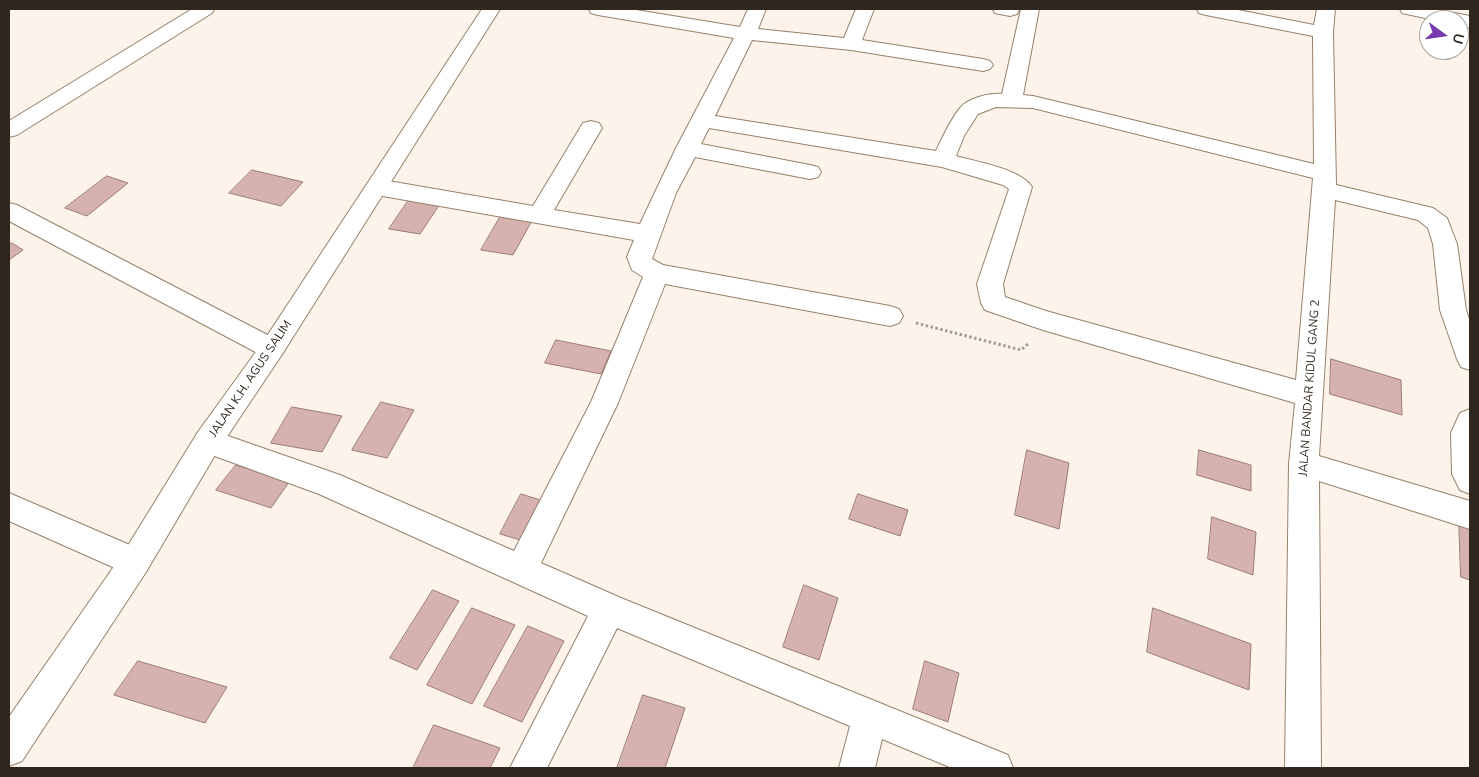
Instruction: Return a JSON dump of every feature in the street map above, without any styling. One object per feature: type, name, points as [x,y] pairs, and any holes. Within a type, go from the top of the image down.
[{"type":"main road","points":[[9,130],[205,9]]},
{"type":"main road","name":"JALAN K.H. AGUS SALIM","points":[[9,748],[135,562],[208,442],[272,349],[491,9]]},
{"type":"main road","points":[[598,9],[746,34],[851,44],[983,64]]},
{"type":"main road","points":[[757,9],[687,148],[647,234],[639,257],[641,264],[657,273],[890,316]]},
{"type":"main road","points":[[851,44],[865,9]]},
{"type":"main road","points":[[1011,101],[1030,9]]},
{"type":"main road","points":[[1206,9],[1325,20]]},
{"type":"main road","points":[[1409,9],[1470,22]]},
{"type":"main road","name":"JALAN BANDAR KIDUL GANG 2","points":[[1303,768],[1304,464],[1325,182],[1325,20]]},
{"type":"main road","points":[[944,160],[953,136],[971,109],[993,100],[1033,102],[1110,120],[1325,182],[1425,214],[1439,224],[1445,244],[1453,310],[1470,359]]},
{"type":"main road","points":[[701,120],[944,160],[1012,180],[1021,187],[990,284],[994,303],[1043,320],[1308,395]]},
{"type":"main road","points":[[539,215],[592,128]]},
{"type":"main road","points":[[687,148],[810,172]]},
{"type":"main road","points":[[377,187],[647,234]]},
{"type":"main road","points":[[9,211],[272,349]]},
{"type":"main road","points":[[521,570],[604,403],[657,273]]},
{"type":"main road","points":[[1470,422],[1465,433],[1467,474],[1470,481]]},
{"type":"main road","points":[[208,442],[329,484],[609,609],[995,768]]},
{"type":"main road","points":[[1304,464],[1470,515]]},
{"type":"main road","points":[[9,507],[135,562]]},
{"type":"main road","points":[[528,768],[609,609]]},
{"type":"main road","points":[[857,768],[870,717]]},
{"type":"path","points":[[890,316],[1021,350],[1036,336],[1043,320]]},
{"type":"building","points":[[252,170],[303,182],[281,206],[229,193]]},
{"type":"building","points":[[107,176],[128,183],[87,216],[65,208]]},
{"type":"building","points":[[410,198],[440,204],[420,234],[389,229]]},
{"type":"building","points":[[503,212],[534,217],[513,255],[481,250]]},
{"type":"building","points":[[12,243],[23,250],[9,260],[9,245]]},
{"type":"building","points":[[556,340],[611,351],[601,374],[545,363]]},
{"type":"building","points":[[1331,359],[1401,380],[1402,415],[1330,394]]},
{"type":"building","points":[[381,402],[414,410],[387,458],[352,450]]},
{"type":"building","points":[[292,407],[342,416],[322,452],[271,443]]},
{"type":"building","points":[[1027,450],[1069,463],[1059,529],[1015,515]]},
{"type":"building","points":[[1199,450],[1251,465],[1251,491],[1197,475]]},
{"type":"building","points":[[236,465],[289,482],[271,508],[216,490]]},
{"type":"building","points":[[521,494],[547,502],[527,542],[500,534]]},
{"type":"building","points":[[858,494],[908,510],[900,536],[849,519]]},
{"type":"building","points":[[1212,517],[1256,532],[1253,575],[1208,559]]},
{"type":"building","points":[[1459,521],[1470,525],[1470,580],[1461,577]]},
{"type":"building","points":[[804,585],[838,598],[819,660],[783,647]]},
{"type":"building","points":[[433,590],[459,601],[417,670],[390,658]]},
{"type":"building","points":[[472,608],[515,625],[472,704],[427,685]]},
{"type":"building","points":[[1153,608],[1251,644],[1249,690],[1147,652]]},
{"type":"building","points":[[528,626],[564,641],[522,722],[484,706]]},
{"type":"building","points":[[138,661],[227,687],[205,723],[114,695]]},
{"type":"building","points":[[925,661],[959,673],[948,722],[913,709]]},
{"type":"building","points":[[643,695],[685,708],[665,768],[617,768]]},
{"type":"building","points":[[434,725],[500,748],[490,768],[413,768]]}]
